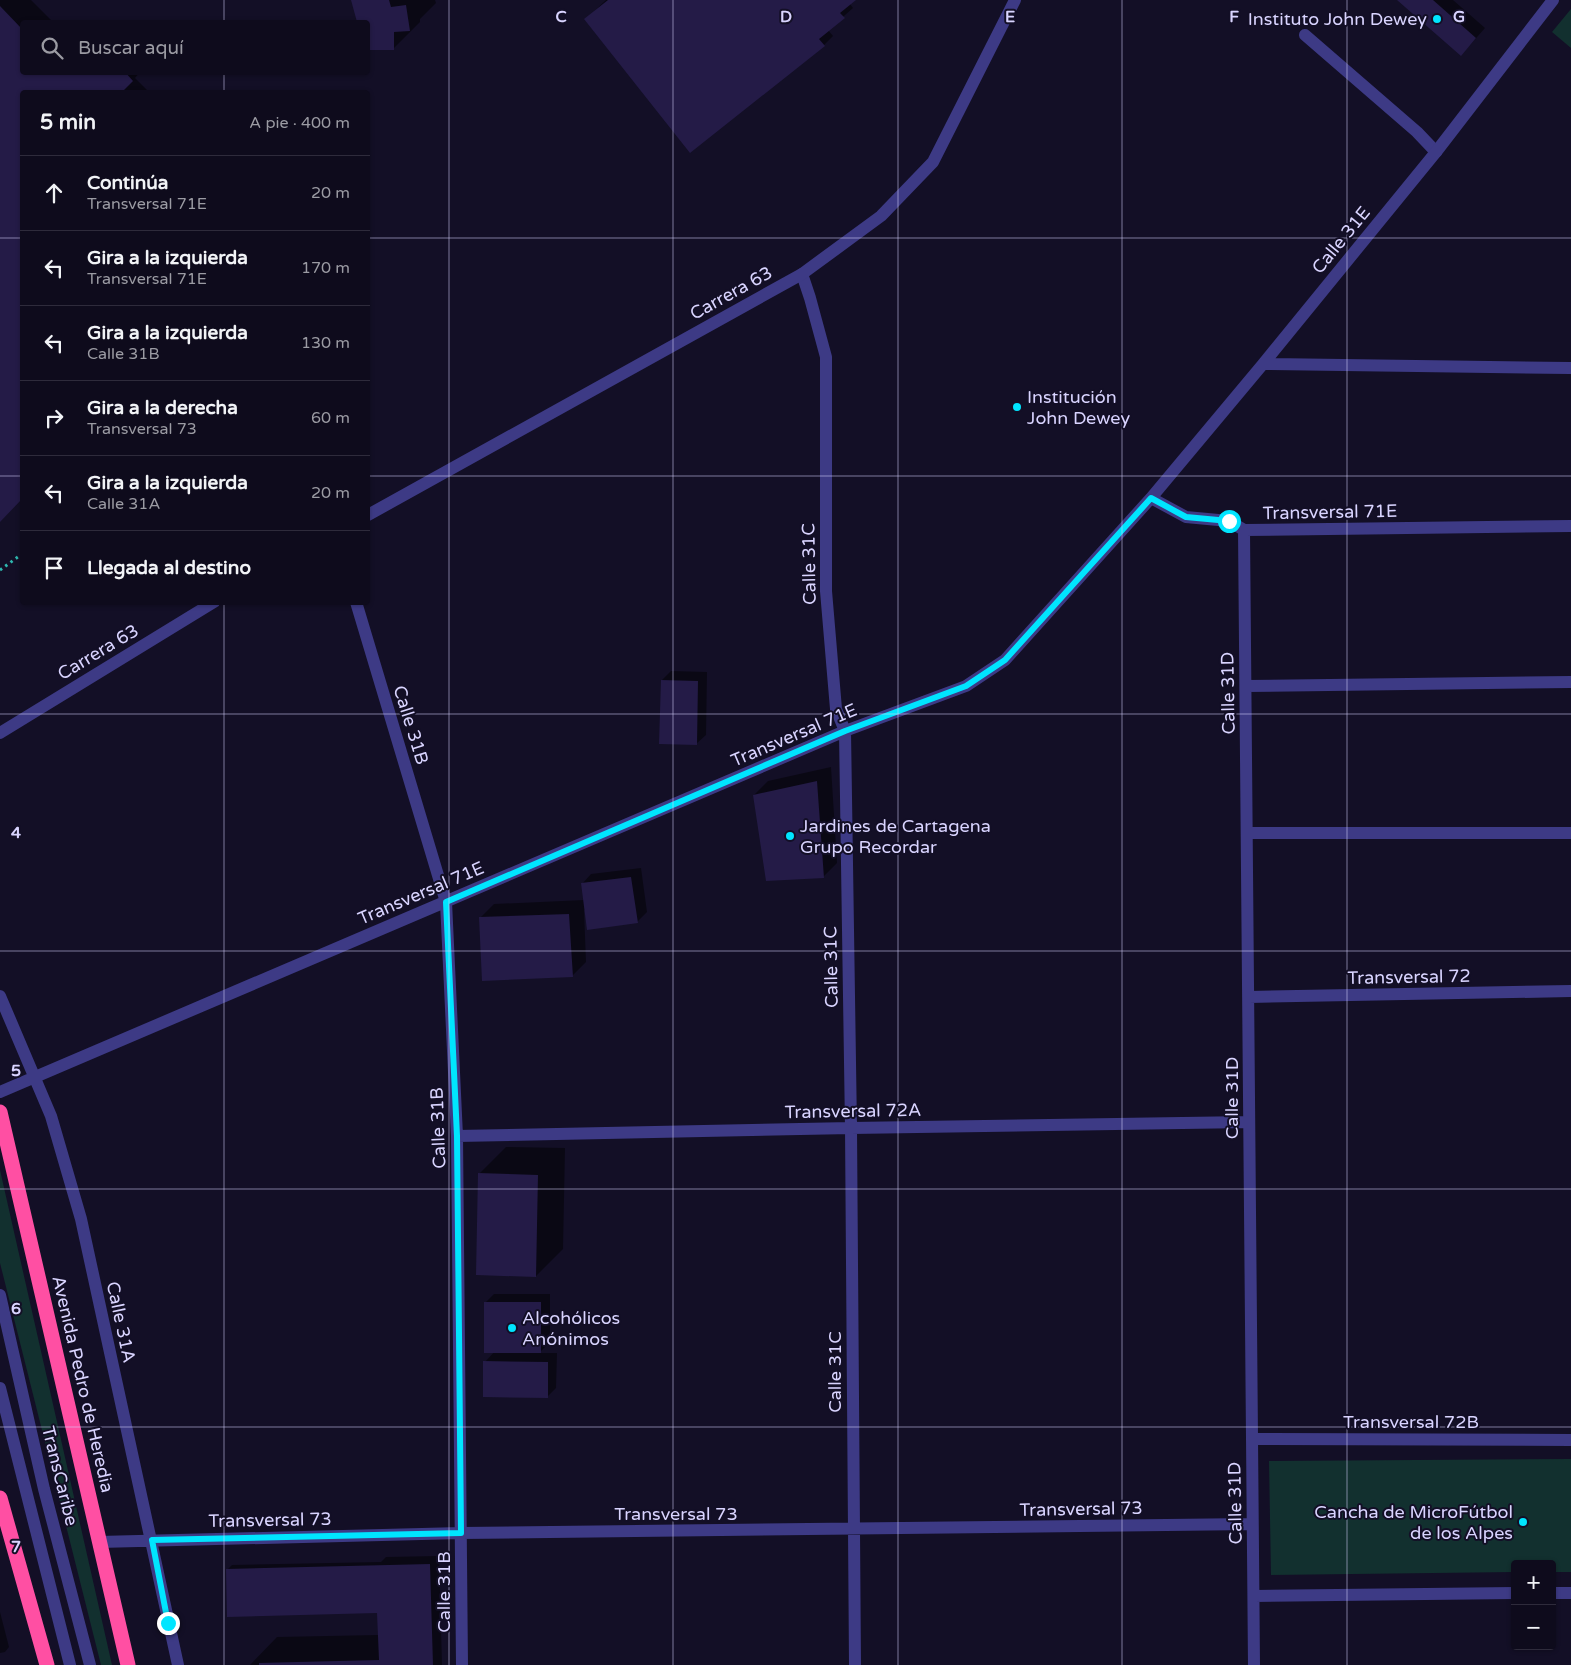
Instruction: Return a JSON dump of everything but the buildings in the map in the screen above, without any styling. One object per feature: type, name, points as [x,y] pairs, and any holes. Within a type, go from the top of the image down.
[{"type":"highway","name":"Avenida Pedro de Heredia","points":[[0,1112],[128,1665]]},
{"type":"highway","points":[[0,1498],[47,1665]]},
{"type":"street","name":"Carrera 63","points":[[370,514],[802,274],[881,216],[934,162],[1015,0]]},
{"type":"street","name":"Calle 31E","points":[[1151,498],[1436,152],[1553,0]]},
{"type":"street","points":[[1305,35],[1417,132],[1436,152]]},
{"type":"street","name":"Calle 31C","points":[[802,274],[826,357],[826,591],[836,710],[845,731],[851,1128],[855,1665]]},
{"type":"street","points":[[1263,364],[1570,368]]},
{"type":"street","name":"Transversal 71E","points":[[0,1092],[845,731],[966,686],[1005,660],[1151,498],[1186,517],[1229,521],[1244,530],[1571,526]]},
{"type":"street","name":"Calle 31D","points":[[1244,530],[1254,1665]]},
{"type":"street","name":"Carrera 63","points":[[0,733],[209,605]]},
{"type":"street","name":"Calle 31B","points":[[357,605],[446,902],[457,1136],[462,1665]]},
{"type":"street","points":[[1246,686],[1571,682]]},
{"type":"street","points":[[1247,833],[1571,833]]},
{"type":"street","name":"Transversal 72","points":[[1248,998],[1571,992]]},
{"type":"street","name":"Calle 31A","points":[[0,996],[51,1116],[81,1219],[178,1665]]},
{"type":"street","name":"Transversal 72A","points":[[457,1136],[1249,1122]]},
{"type":"street","name":"TransCaribe","points":[[0,1295],[44,1489],[90,1665]]},
{"type":"street","points":[[0,1388],[70,1665]]},
{"type":"street","name":"Transversal 72B","points":[[1252,1439],[1571,1440]]},
{"type":"street","name":"Transversal 73","points":[[99,1542],[461,1533],[1252,1524]]},
{"type":"street","points":[[1556,1593],[1571,1593]]},
{"type":"street","points":[[1254,1596],[1511,1594]]},
{"type":"path","points":[[0,570],[20,555]]},
{"type":"green space","points":[[1571,9],[1571,48],[1552,32]]},
{"type":"green space","points":[[0,1170],[112,1665],[101,1665],[0,1263]]},
{"type":"green space","points":[[1571,1459],[1571,1572],[1556,1572],[1556,1560],[1511,1560],[1511,1572],[1271,1575],[1269,1461]]},
{"type":"place","name":"Instituto John Dewey","points":[[1437,19]]},
{"type":"place","name":"Institución John Dewey","points":[[1017,407]]},
{"type":"place","name":"Jardines de Cartagena Grupo Recordar","points":[[790,836]]},
{"type":"place","name":"Alcohólicos Anónimos","points":[[512,1328]]},
{"type":"place","name":"Cancha de MicroFútbol de los Alpes","points":[[1523,1522]]},
{"type":"route","points":[[168,1623],[152,1540],[461,1533],[457,1136],[446,902],[845,731],[966,686],[1005,660],[1151,498],[1186,517],[1229,521]]}]
